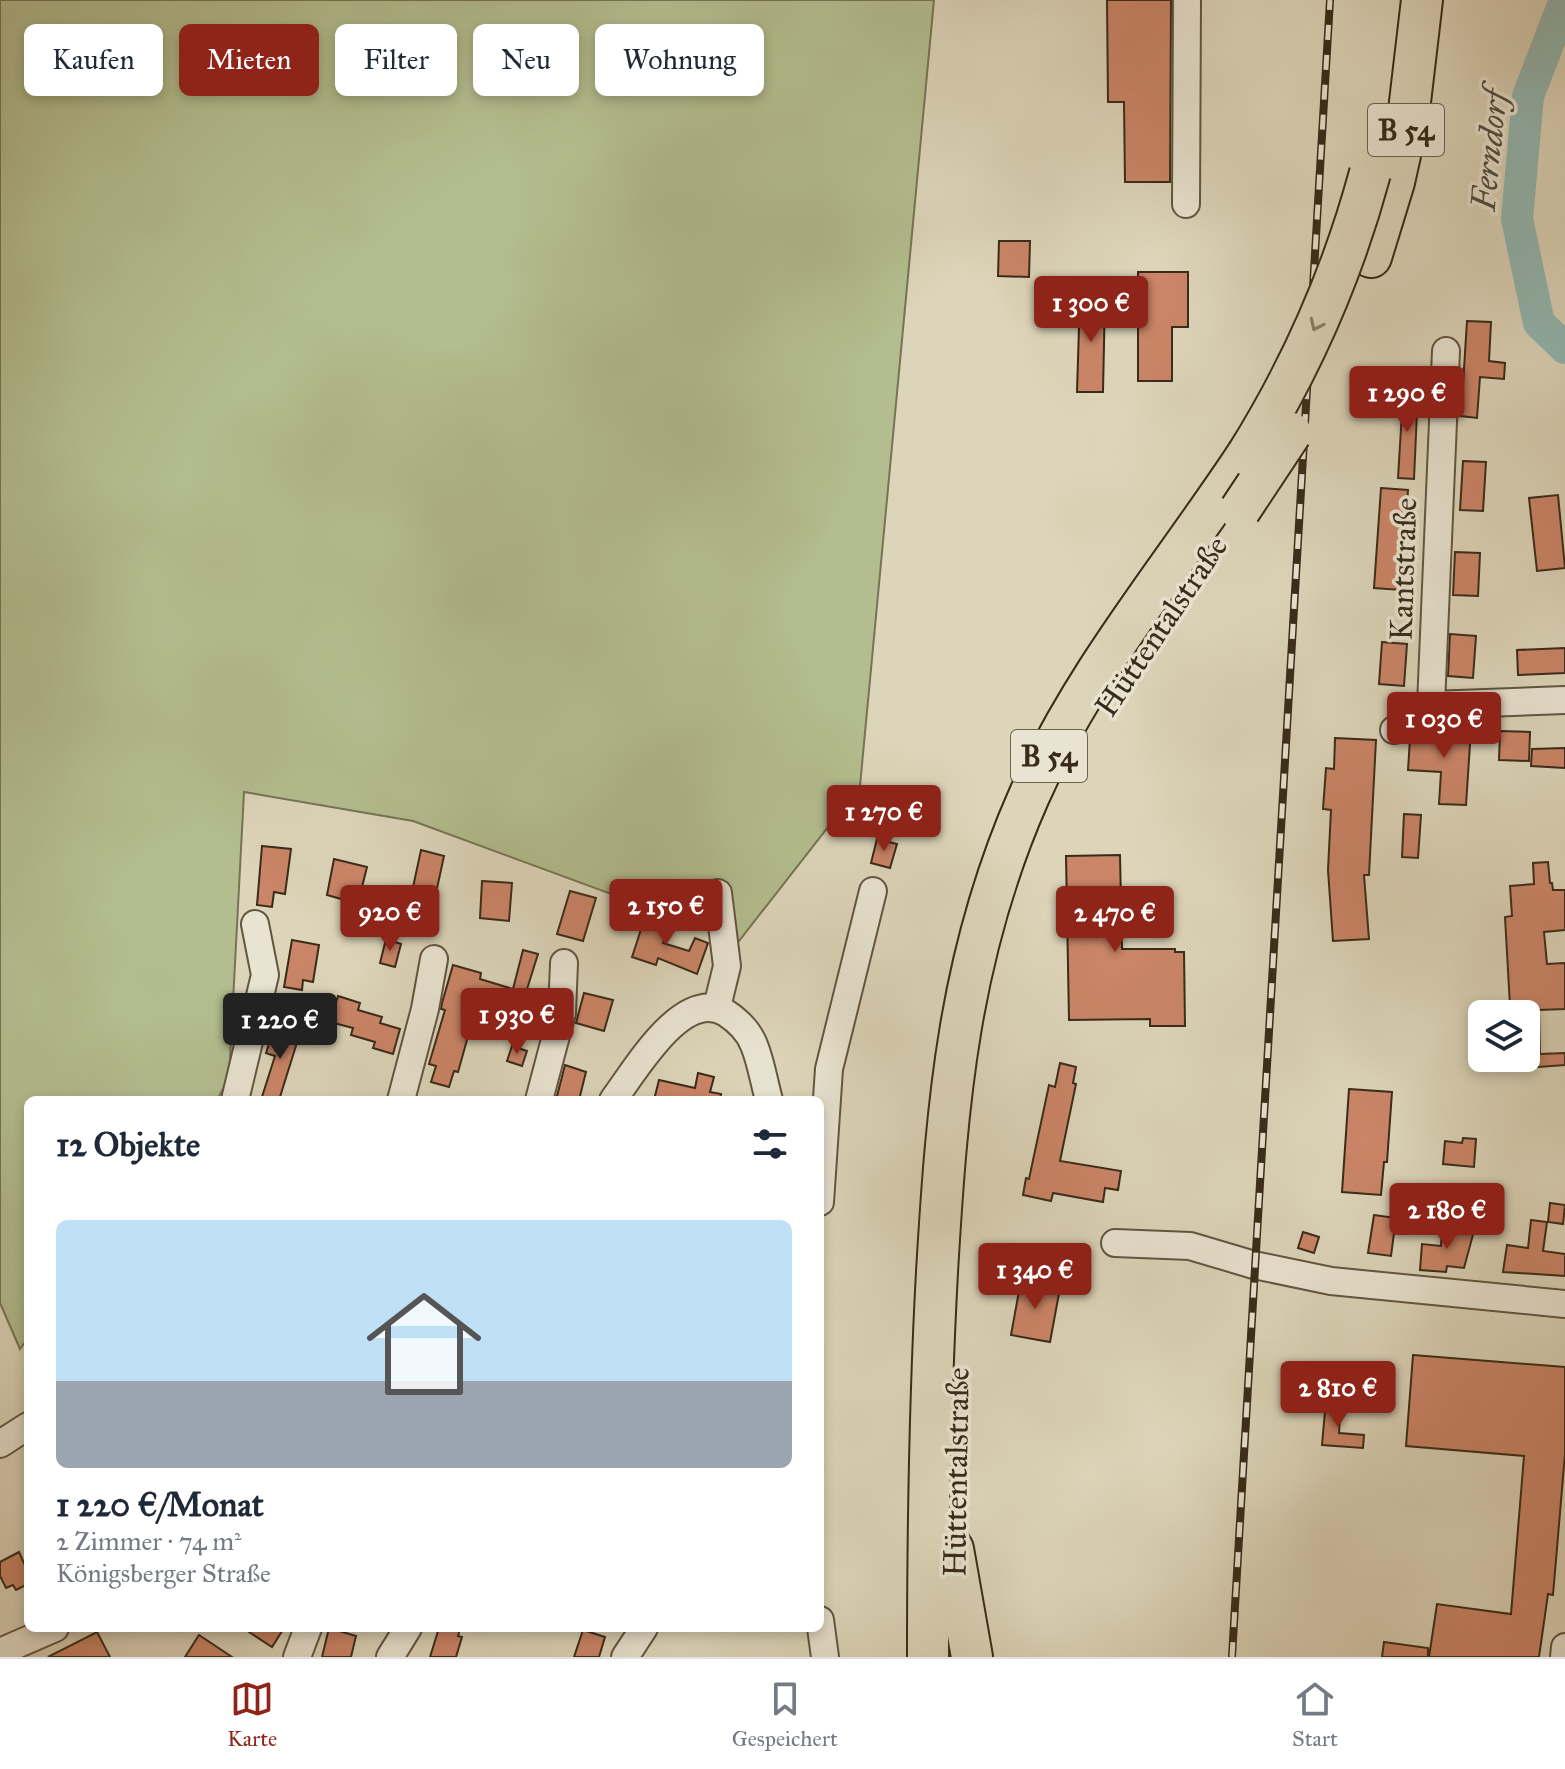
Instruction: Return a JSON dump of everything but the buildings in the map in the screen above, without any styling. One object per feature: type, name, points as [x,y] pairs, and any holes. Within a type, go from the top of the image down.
[{"type":"highway","name":"Hüttentalstraße","points":[[953,1657],[941,1548],[934,1330],[949,1101],[967,985],[988,907],[1030,794],[1059,735],[1127,625],[1247,455],[1294,373],[1324,307],[1347,251],[1370,173],[1392,55],[1397,0]]},
{"type":"highway","name":"Hüttentalstraße","points":[[928,1657],[960,1331],[974,1105],[992,990],[1012,913],[1055,802],[1082,748],[1149,639],[1288,438],[1348,319],[1394,182],[1408,119],[1422,0]]},
{"type":"highway","points":[[909,1657],[941,1548]]},
{"type":"highway","points":[[941,1548],[972,1657]]},
{"type":"street","points":[[1186,204],[1187,0]]},
{"type":"street","name":"Kantstraße","points":[[1431,705],[1446,351]]},
{"type":"street","points":[[1394,730],[1431,705],[1565,700]]},
{"type":"street","points":[[824,1143],[829,1069],[873,891]]},
{"type":"street","points":[[717,1007],[727,966],[718,893]]},
{"type":"street","points":[[236,1096],[265,975],[255,924]]},
{"type":"street","points":[[396,1091],[425,1009],[434,959]]},
{"type":"street","points":[[540,1096],[562,1013],[564,963]]},
{"type":"street","points":[[616,1096],[660,1037],[701,1006],[717,1007],[738,1020],[754,1044],[768,1096]]},
{"type":"street","points":[[1115,1243],[1190,1246],[1254,1265],[1331,1281],[1565,1304]]},
{"type":"street","points":[[0,1444],[24,1429]]},
{"type":"street","points":[[0,1652],[46,1632]]},
{"type":"street","points":[[390,1657],[406,1632]]},
{"type":"street","points":[[625,1657],[641,1632]]},
{"type":"street","points":[[822,1632],[825,1657]]},
{"type":"street","points":[[1564,1657],[1565,1647]]},
{"type":"green space","points":[[0,0],[934,0],[860,786],[739,941],[413,821],[244,792],[229,1078],[219,1096],[24,1096],[24,1344],[20,1349],[0,1303]]},
{"type":"waterway","name":"Ferndorf","points":[[1565,0],[1528,96],[1517,219],[1539,323],[1565,348]]},
{"type":"railway","points":[[1232,1657],[1330,0]]}]
